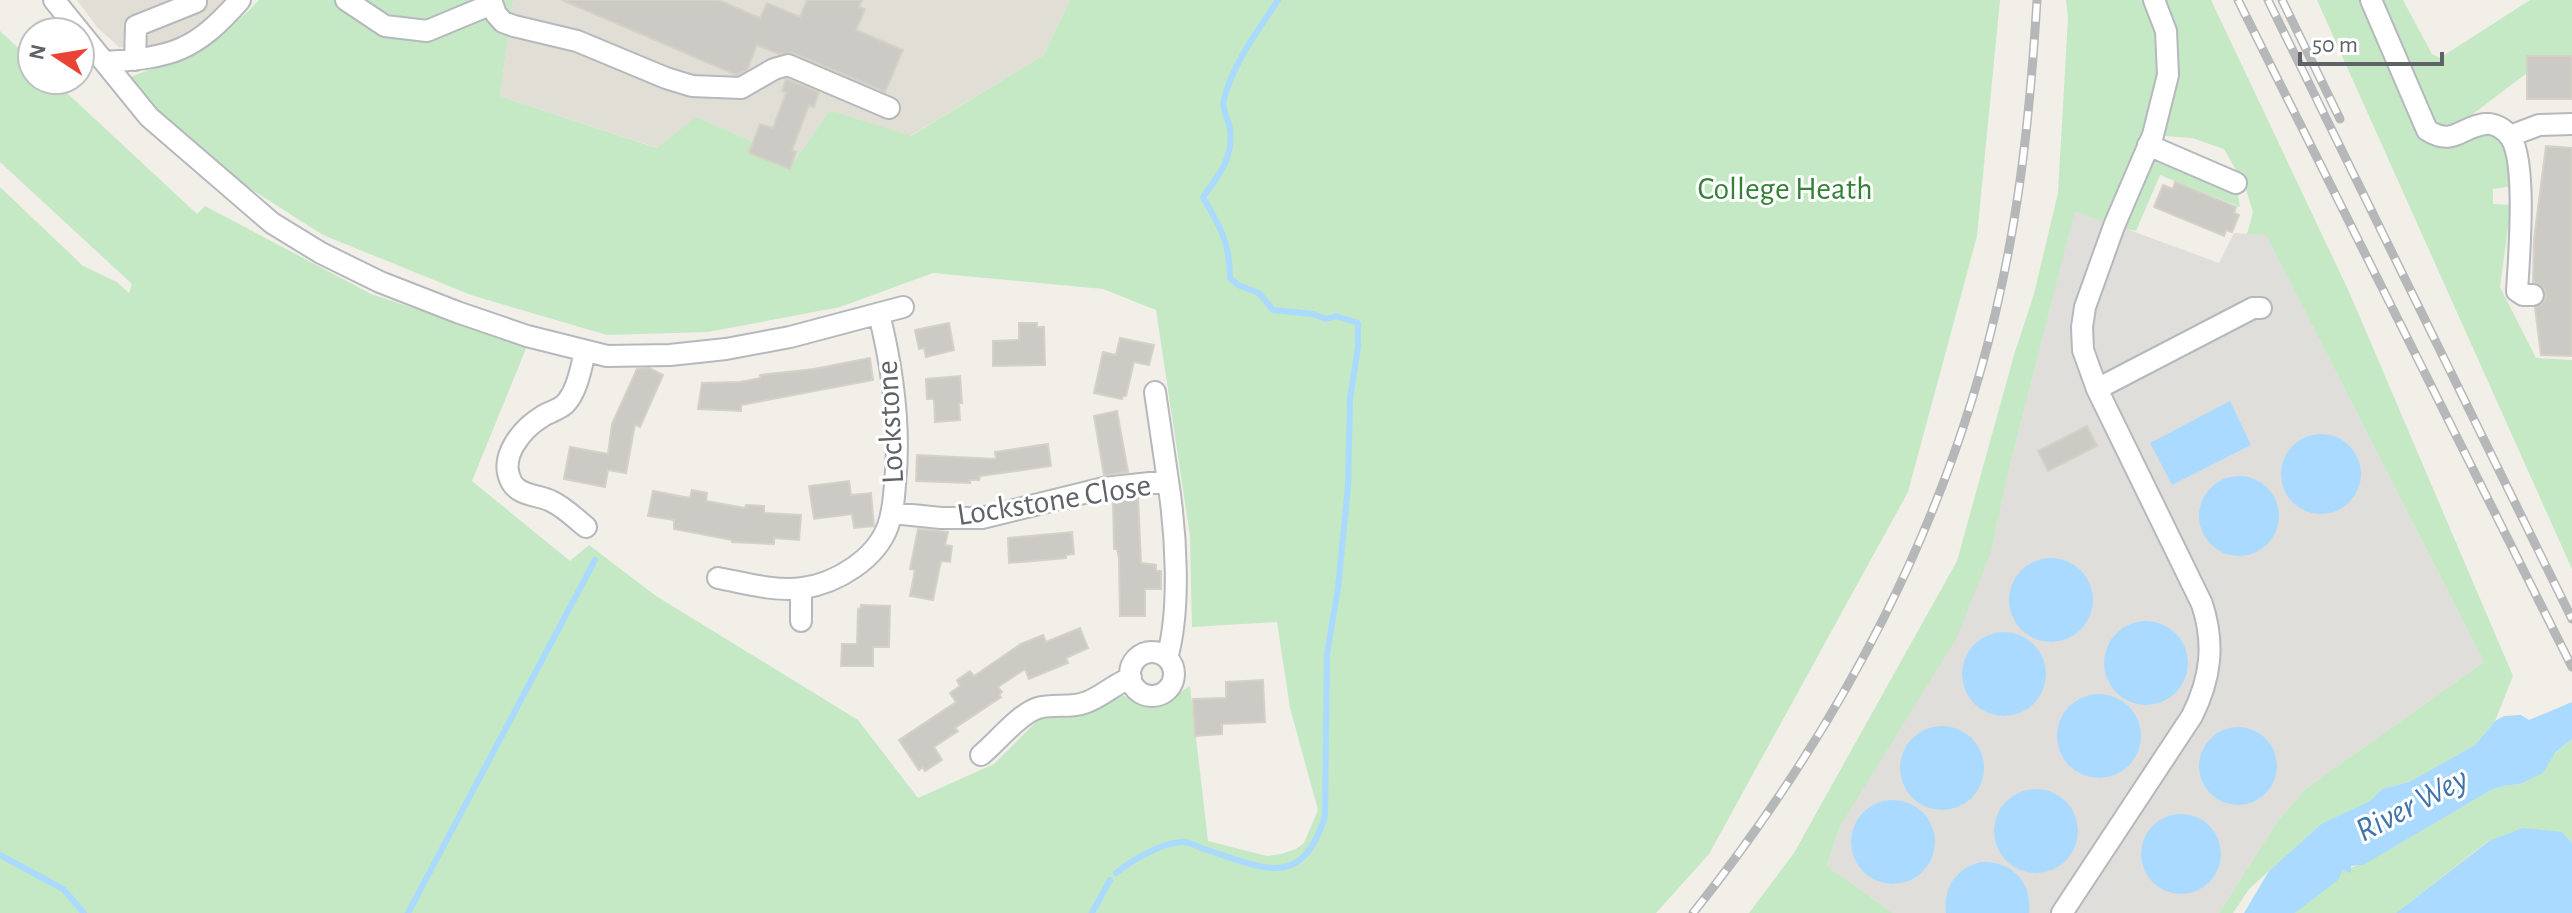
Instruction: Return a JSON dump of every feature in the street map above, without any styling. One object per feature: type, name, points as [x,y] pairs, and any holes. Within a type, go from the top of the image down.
[{"type":"street","name":"Lockstone","points":[[54,0],[149,117],[272,223],[321,253],[380,282],[527,336],[607,356],[670,355],[790,337],[903,307]]},
{"type":"street","points":[[106,62],[167,56],[191,45],[240,0]]},
{"type":"street","points":[[346,0],[385,26],[427,31],[492,2],[503,22],[577,41],[692,86],[741,88],[774,69],[788,65],[889,108]]},
{"type":"street","points":[[2062,913],[2192,716],[2203,690],[2210,653],[2209,626],[2190,578],[2142,485],[2097,389],[2083,350],[2085,307],[2148,145],[2168,75],[2166,31],[2154,0]]},
{"type":"street","points":[[2371,0],[2427,130],[2438,137],[2445,137],[2460,135],[2488,124],[2496,125],[2510,136],[2517,153],[2519,185],[2517,291],[2523,295],[2533,295]]},
{"type":"street","points":[[135,60],[136,26],[196,2]]},
{"type":"street","points":[[2510,136],[2539,125],[2572,124]]},
{"type":"street","points":[[2148,145],[2236,183]]},
{"type":"street","points":[[2097,389],[2253,308],[2261,308]]},
{"type":"street","name":"Lockstone","points":[[718,578],[801,589],[836,578],[855,566],[872,552],[884,536],[892,513],[898,440],[895,390],[879,314]]},
{"type":"street","points":[[585,352],[571,395],[564,406],[525,430],[516,441],[508,461],[512,483],[521,490],[552,501],[586,527]]},
{"type":"street","name":"Lockstone Close","points":[[1131,678],[1138,691],[1152,696],[1159,695],[1171,685],[1173,678],[1172,664],[1167,658],[1177,611],[1172,506],[1155,392]]},
{"type":"street","name":"Lockstone Close","points":[[892,513],[982,518],[1104,488],[1168,481]]},
{"type":"street","points":[[801,589],[801,621]]},
{"type":"street","points":[[981,755],[1029,713],[1039,708],[1086,703],[1115,684],[1131,678],[1132,665],[1142,654],[1155,652],[1167,658]]},
{"type":"shaded area","points":[[77,0],[228,0],[195,36],[144,49],[119,47],[97,27],[96,16],[89,16]]},
{"type":"shaded area","points":[[513,0],[1070,0],[1044,55],[910,136],[830,110],[795,160],[696,117],[658,148],[500,96]]},
{"type":"shaded area","points":[[2075,210],[2219,263],[2234,233],[2266,235],[2484,662],[2305,789],[2277,822],[2219,913],[1893,913],[1827,866],[1840,826],[1992,549],[2008,473]]},
{"type":"green space","name":"College Heath","points":[[259,0],[513,0],[500,96],[657,148],[696,117],[795,160],[830,110],[911,136],[1044,55],[1070,0],[2000,0],[1977,236],[1908,492],[1709,854],[1656,913],[0,913],[0,187],[83,266],[117,282],[129,293],[132,284],[0,162],[0,31],[16,46],[16,96],[70,96],[197,214],[205,206],[371,294],[527,346],[472,481],[570,561],[589,545],[656,596],[858,720],[918,798],[994,764],[1039,719],[1085,715],[1121,695],[1141,700],[1165,699],[1190,686],[1208,841],[1267,856],[1281,854],[1304,843],[1318,810],[1290,708],[1277,622],[1192,627],[1190,536],[1156,310],[1103,289],[933,273],[840,307],[708,332],[607,335],[471,295],[323,235],[240,182],[148,105],[128,78],[199,47]]},
{"type":"green space","points":[[2066,0],[2211,0],[2350,294],[2513,676],[2495,721],[2475,745],[2409,782],[2382,789],[2369,802],[2321,824],[2249,889],[2233,913],[2219,913],[2277,822],[2305,789],[2484,662],[2266,235],[2247,234],[2253,212],[2245,186],[2224,149],[2192,138],[2153,135],[2148,145],[2236,183],[2240,207],[2160,175],[2136,231],[2075,211],[2008,473],[1992,549],[1956,639],[1840,826],[1827,866],[1893,913],[1749,913],[1794,853],[1957,561],[2034,294],[2058,193],[2068,18]]},
{"type":"green space","points":[[2317,0],[2403,0],[2432,54],[2440,58],[2530,0],[2572,0],[2572,56],[2527,56],[2527,73],[2432,145],[2488,124],[2510,136],[2519,185],[2493,189],[2493,204],[2511,205],[2500,287],[2536,358],[2572,360],[2572,569]]},
{"type":"green space","points":[[2572,739],[2572,843],[2562,832],[2488,841],[2396,913],[2295,913],[2343,870],[2363,864],[2491,790],[2520,784]]},
{"type":"water","points":[[2230,401],[2251,445],[2172,485],[2150,443]]},
{"type":"water","points":[[2321,434],[2336,437],[2349,446],[2358,459],[2361,474],[2358,489],[2349,502],[2336,511],[2321,514],[2306,511],[2293,502],[2284,489],[2281,474],[2284,459],[2293,446],[2306,437]]},
{"type":"water","points":[[2239,476],[2254,479],[2267,488],[2276,501],[2279,516],[2276,531],[2267,544],[2254,553],[2239,556],[2224,553],[2211,544],[2202,531],[2199,516],[2202,501],[2211,488],[2224,479]]},
{"type":"water","points":[[2051,558],[2067,561],[2081,570],[2090,584],[2093,600],[2090,616],[2081,630],[2067,639],[2051,642],[2035,639],[2021,630],[2012,616],[2009,600],[2012,584],[2021,570],[2035,561]]},
{"type":"water","points":[[2146,621],[2162,624],[2176,633],[2185,647],[2188,663],[2185,679],[2176,693],[2162,702],[2146,705],[2130,702],[2116,693],[2107,679],[2104,663],[2107,647],[2116,633],[2130,624]]},
{"type":"water","points":[[2004,632],[2020,635],[2034,644],[2043,658],[2046,674],[2043,690],[2034,704],[2020,713],[2004,716],[1988,713],[1974,704],[1965,690],[1962,674],[1965,658],[1974,644],[1988,635]]},
{"type":"water","points":[[2099,694],[2115,697],[2129,706],[2138,720],[2141,736],[2138,752],[2129,766],[2115,775],[2099,778],[2083,775],[2069,766],[2060,752],[2057,736],[2060,720],[2069,706],[2083,697]]},
{"type":"water","name":"River Wey","points":[[2572,702],[2572,739],[2555,753],[2543,773],[2520,784],[2491,790],[2363,865],[2351,866],[2351,873],[2343,870],[2338,880],[2295,913],[2244,913],[2269,871],[2321,824],[2370,801],[2382,789],[2409,782],[2475,745],[2495,721],[2504,716],[2521,715],[2529,720]]},
{"type":"water","points":[[1942,726],[1958,729],[1972,738],[1981,752],[1984,768],[1981,784],[1972,798],[1958,807],[1942,810],[1926,807],[1912,798],[1903,784],[1900,768],[1903,752],[1912,738],[1926,729]]},
{"type":"water","points":[[2238,727],[2253,730],[2266,738],[2274,751],[2277,766],[2274,781],[2266,794],[2253,802],[2238,805],[2223,802],[2210,794],[2202,781],[2199,766],[2202,751],[2210,738],[2223,730]]},
{"type":"water","points":[[2036,789],[2052,792],[2066,801],[2075,815],[2078,831],[2075,847],[2066,861],[2052,870],[2036,873],[2020,870],[2006,861],[1997,847],[1994,831],[1997,815],[2006,801],[2020,792]]},
{"type":"water","points":[[1893,800],[1909,803],[1923,812],[1932,826],[1935,842],[1932,858],[1923,872],[1909,881],[1893,884],[1877,881],[1863,872],[1854,858],[1851,842],[1854,826],[1863,812],[1877,803]]},
{"type":"water","points":[[2173,814],[2189,814],[2210,825],[2221,846],[2221,862],[2210,883],[2189,894],[2173,894],[2159,888],[2147,876],[2141,862],[2141,846],[2147,832],[2159,820]]},
{"type":"water","points":[[2523,828],[2562,832],[2572,843],[2572,913],[2396,913],[2489,841]]},
{"type":"water","points":[[1981,862],[2002,865],[2018,876],[2028,892],[2029,913],[1946,913],[1947,895],[1953,880],[1965,869]]},
{"type":"building","points":[[562,0],[719,0],[760,18],[767,3],[800,17],[807,0],[862,0],[859,7],[865,9],[856,30],[903,50],[885,92],[793,53],[779,54],[757,45],[747,70],[736,75]]},
{"type":"building","points":[[2527,56],[2572,56],[2572,99],[2527,99]]},
{"type":"building","points":[[786,79],[819,92],[814,107],[809,105],[792,150],[796,152],[790,169],[749,153],[760,124],[773,128],[786,93],[782,91]]},
{"type":"building","points":[[2546,146],[2572,148],[2572,356],[2541,355],[2535,308],[2544,302],[2546,296],[2544,288],[2533,282],[2534,239]]},
{"type":"building","points":[[2175,182],[2236,207],[2234,213],[2239,215],[2232,232],[2226,230],[2224,236],[2154,207],[2163,185],[2173,189]]},
{"type":"building","points":[[949,323],[954,350],[926,357],[924,348],[919,349],[915,330]]},
{"type":"building","points":[[1019,323],[1037,323],[1037,327],[1044,327],[1045,365],[993,366],[993,341],[1019,340]]},
{"type":"building","points":[[1120,338],[1154,345],[1149,365],[1134,362],[1126,396],[1122,399],[1094,393],[1103,352],[1116,355]]},
{"type":"building","points":[[870,358],[873,380],[741,405],[741,411],[698,409],[702,383],[740,382],[761,378],[760,375]]},
{"type":"building","points":[[649,368],[663,375],[640,427],[635,424],[626,473],[608,470],[605,487],[564,479],[570,447],[608,454],[612,424],[637,369]]},
{"type":"building","points":[[960,376],[960,420],[935,422],[934,399],[927,399],[926,379]]},
{"type":"building","points":[[1117,411],[1128,472],[1104,475],[1094,416]]},
{"type":"building","points":[[2087,426],[2097,446],[2048,471],[2038,451]]},
{"type":"building","points":[[1048,444],[1051,466],[980,476],[979,480],[970,480],[970,483],[916,481],[917,455],[996,459],[995,452]]},
{"type":"building","points":[[849,481],[851,495],[871,493],[874,526],[854,528],[852,514],[814,519],[809,486]]},
{"type":"building","points":[[692,490],[707,493],[706,501],[745,508],[746,505],[764,506],[764,513],[801,515],[799,540],[774,538],[774,544],[732,542],[674,529],[674,520],[648,516],[653,491],[690,498]]},
{"type":"building","points":[[1138,497],[1141,563],[1156,565],[1156,571],[1161,571],[1161,589],[1145,589],[1145,616],[1120,616],[1119,558],[1117,549],[1114,549],[1113,500]]},
{"type":"building","points":[[918,529],[948,532],[945,545],[952,546],[950,562],[941,561],[933,600],[910,596],[915,570],[910,569]]},
{"type":"building","points":[[1072,532],[1074,554],[1066,555],[1066,558],[1009,563],[1008,538]]},
{"type":"building","points":[[861,605],[890,606],[889,647],[873,647],[873,666],[841,666],[842,644],[857,644],[858,609]]},
{"type":"building","points":[[1080,628],[1088,648],[1066,658],[1068,663],[1029,679],[1025,669],[998,687],[1001,697],[955,728],[958,731],[934,747],[942,760],[925,771],[923,767],[919,770],[899,740],[956,702],[950,693],[960,686],[957,680],[970,671],[974,676],[1021,644],[1043,635],[1046,642]]},
{"type":"building","points":[[1263,680],[1265,722],[1222,724],[1222,734],[1195,736],[1193,699],[1226,698],[1226,682]]},
{"type":"waterway","points":[[1116,873],[1157,849],[1183,842],[1246,863],[1278,868],[1292,864],[1305,855],[1316,840],[1325,816],[1327,654],[1338,588],[1348,486],[1350,399],[1358,347],[1358,323],[1336,316],[1326,319],[1313,314],[1273,310],[1259,293],[1238,285],[1230,278],[1223,235],[1203,197],[1224,166],[1230,149],[1230,129],[1223,103],[1228,86],[1247,48],[1278,0]]},
{"type":"waterway","points":[[408,913],[595,560]]},
{"type":"waterway","points":[[0,855],[63,889],[84,913]]},
{"type":"waterway","points":[[1092,913],[1110,880]]},
{"type":"railway","points":[[1693,913],[1796,771],[1842,696],[1921,539],[1953,457],[1980,374],[2015,217],[2025,145],[2037,0]]},
{"type":"railway","points":[[2238,0],[2572,667]]},
{"type":"railway","points":[[2268,0],[2572,619]]},
{"type":"railway","points":[[2282,0],[2340,119]]}]
